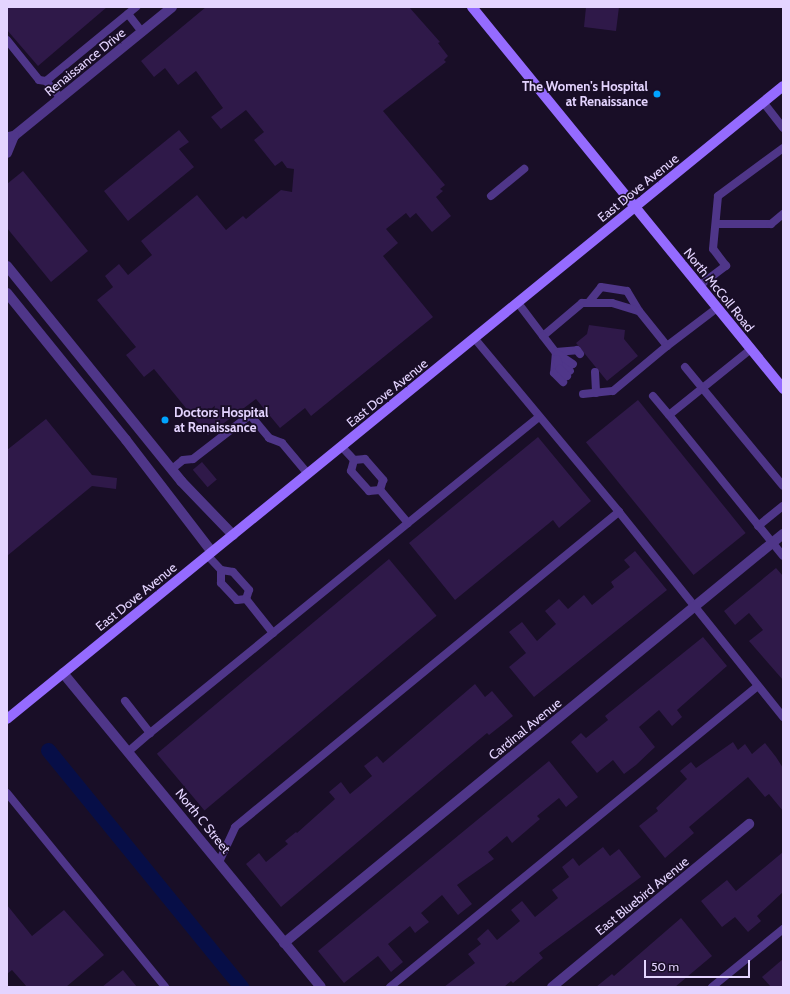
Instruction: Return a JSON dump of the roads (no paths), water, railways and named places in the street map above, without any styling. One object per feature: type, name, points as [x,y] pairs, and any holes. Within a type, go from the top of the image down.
[{"type":"main road","name":"North McColl Road","points":[[472,7],[783,389]]},
{"type":"main road","name":"East Dove Avenue","points":[[7,719],[783,86]]},
{"type":"street","name":"Renaissance Drive","points":[[7,153],[10,136],[61,98],[172,7]]},
{"type":"street","points":[[8,270],[140,428],[172,469],[233,535]]},
{"type":"street","points":[[7,293],[158,480],[210,554]]},
{"type":"street","points":[[28,319],[41,308]]},
{"type":"street","points":[[49,345],[62,334]]},
{"type":"street","points":[[102,410],[115,399]]},
{"type":"street","points":[[126,440],[140,428]]},
{"type":"street","points":[[158,480],[172,469]]},
{"type":"street","name":"Cardinal Avenue","points":[[284,943],[783,534]]},
{"type":"street","name":"North C Street","points":[[63,673],[129,751],[321,987]]},
{"type":"street","name":"East Bluebird Avenue","points":[[552,987],[749,824]]},
{"type":"lane","points":[[46,81],[136,7]]},
{"type":"lane","points":[[128,14],[142,32]]},
{"type":"lane","points":[[7,40],[39,80],[46,81],[61,98]]},
{"type":"lane","points":[[763,102],[783,128]]},
{"type":"lane","points":[[699,286],[726,266],[713,249],[718,196],[783,148]]},
{"type":"lane","points":[[491,196],[524,169]]},
{"type":"lane","points":[[716,224],[771,224],[783,214]]},
{"type":"lane","points":[[589,302],[601,287],[627,291],[639,311],[667,346]]},
{"type":"lane","points":[[518,303],[556,352],[572,368]]},
{"type":"lane","points":[[543,336],[582,303],[612,303],[639,311]]},
{"type":"lane","points":[[596,393],[613,391],[667,346],[717,308]]},
{"type":"lane","points":[[474,339],[619,512],[783,717]]},
{"type":"lane","points":[[669,415],[751,349]]},
{"type":"lane","points":[[556,352],[577,350],[572,368]]},
{"type":"lane","points":[[556,352],[554,373],[572,368]]},
{"type":"lane","points":[[685,368],[783,486]]},
{"type":"lane","points":[[596,393],[588,385],[596,393]]},
{"type":"lane","points":[[653,396],[783,556]]},
{"type":"lane","points":[[172,469],[183,460],[194,459],[250,415],[269,438],[282,443],[308,474]]},
{"type":"lane","points":[[129,751],[539,417]]},
{"type":"lane","points":[[342,446],[354,460]]},
{"type":"lane","points":[[354,460],[365,459],[383,480],[380,490]]},
{"type":"lane","points":[[354,460],[351,470],[369,491],[380,490]]},
{"type":"lane","points":[[380,490],[408,523]]},
{"type":"lane","points":[[758,526],[783,506]]},
{"type":"lane","points":[[219,862],[235,827],[619,512]]},
{"type":"lane","points":[[210,554],[221,570],[221,583],[237,600],[246,599]]},
{"type":"lane","points":[[221,570],[234,572],[249,590],[246,599]]},
{"type":"lane","points":[[246,599],[273,633]]},
{"type":"lane","points":[[390,987],[758,686]]},
{"type":"lane","points":[[125,701],[150,733]]},
{"type":"lane","points":[[7,793],[161,986]]},
{"type":"lane","points":[[712,987],[783,929]]},
{"type":"waterway","points":[[48,750],[241,987]]},
{"type":"place","name":"The Women's Hospital at Renaissance","points":[[657,94]]},
{"type":"place","name":"Doctors Hospital at Renaissance","points":[[165,420]]}]
